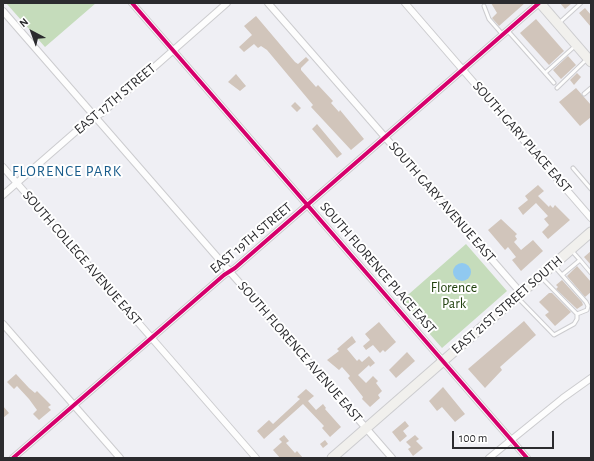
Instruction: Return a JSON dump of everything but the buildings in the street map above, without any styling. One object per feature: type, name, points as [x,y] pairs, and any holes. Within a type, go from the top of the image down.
[{"type":"main road","points":[[540,3],[589,60]]},
{"type":"main road","name":"EAST 21ST STREET SOUTH","points":[[332,458],[591,232]]},
{"type":"street","name":"SOUTH FLORENCE PLACE EAST","points":[[132,3],[527,458]]},
{"type":"street","name":"EAST 17TH STREET","points":[[3,195],[227,3]]},
{"type":"street","name":"SOUTH GARY AVENUE EAST","points":[[268,3],[385,137],[519,295]]},
{"type":"street","name":"SOUTH GARY PLACE EAST","points":[[405,3],[591,218]]},
{"type":"street","name":"EAST 19TH STREET","points":[[13,458],[74,404],[308,205],[540,3]]},
{"type":"street","name":"SOUTH FLORENCE AVENUE EAST","points":[[3,11],[392,458]]},
{"type":"street","name":"SOUTH COLLEGE AVENUE EAST","points":[[3,168],[256,458]]},
{"type":"street","points":[[3,324],[120,458]]},
{"type":"street","points":[[489,458],[563,398],[591,378]]},
{"type":"lane","points":[[558,24],[581,3]]},
{"type":"lane","points":[[484,6],[489,19],[505,33],[554,83]]},
{"type":"lane","points":[[545,73],[576,45]]},
{"type":"lane","points":[[557,88],[589,60]]},
{"type":"lane","points":[[584,94],[591,88]]},
{"type":"lane","points":[[573,168],[591,189]]},
{"type":"lane","points":[[571,249],[591,273]]},
{"type":"lane","points":[[562,275],[580,260]]},
{"type":"lane","points":[[553,265],[588,306],[584,312],[577,314]]},
{"type":"lane","points":[[519,295],[550,333],[554,335],[574,324],[577,319],[577,314],[541,276]]},
{"type":"green space","points":[[6,3],[96,3],[45,47]]},
{"type":"green space","name":"Florence Park","points":[[466,244],[507,291],[442,348],[401,301]]},
{"type":"water","points":[[462,263],[468,266],[471,272],[468,278],[462,281],[456,278],[453,272],[456,266]]},
{"type":"cycle path","points":[[132,3],[527,458]]},
{"type":"cycle path","points":[[13,458],[224,275],[235,268],[539,3]]},
{"type":"district","name":"FLORENCE PARK","points":[[67,171]]}]
